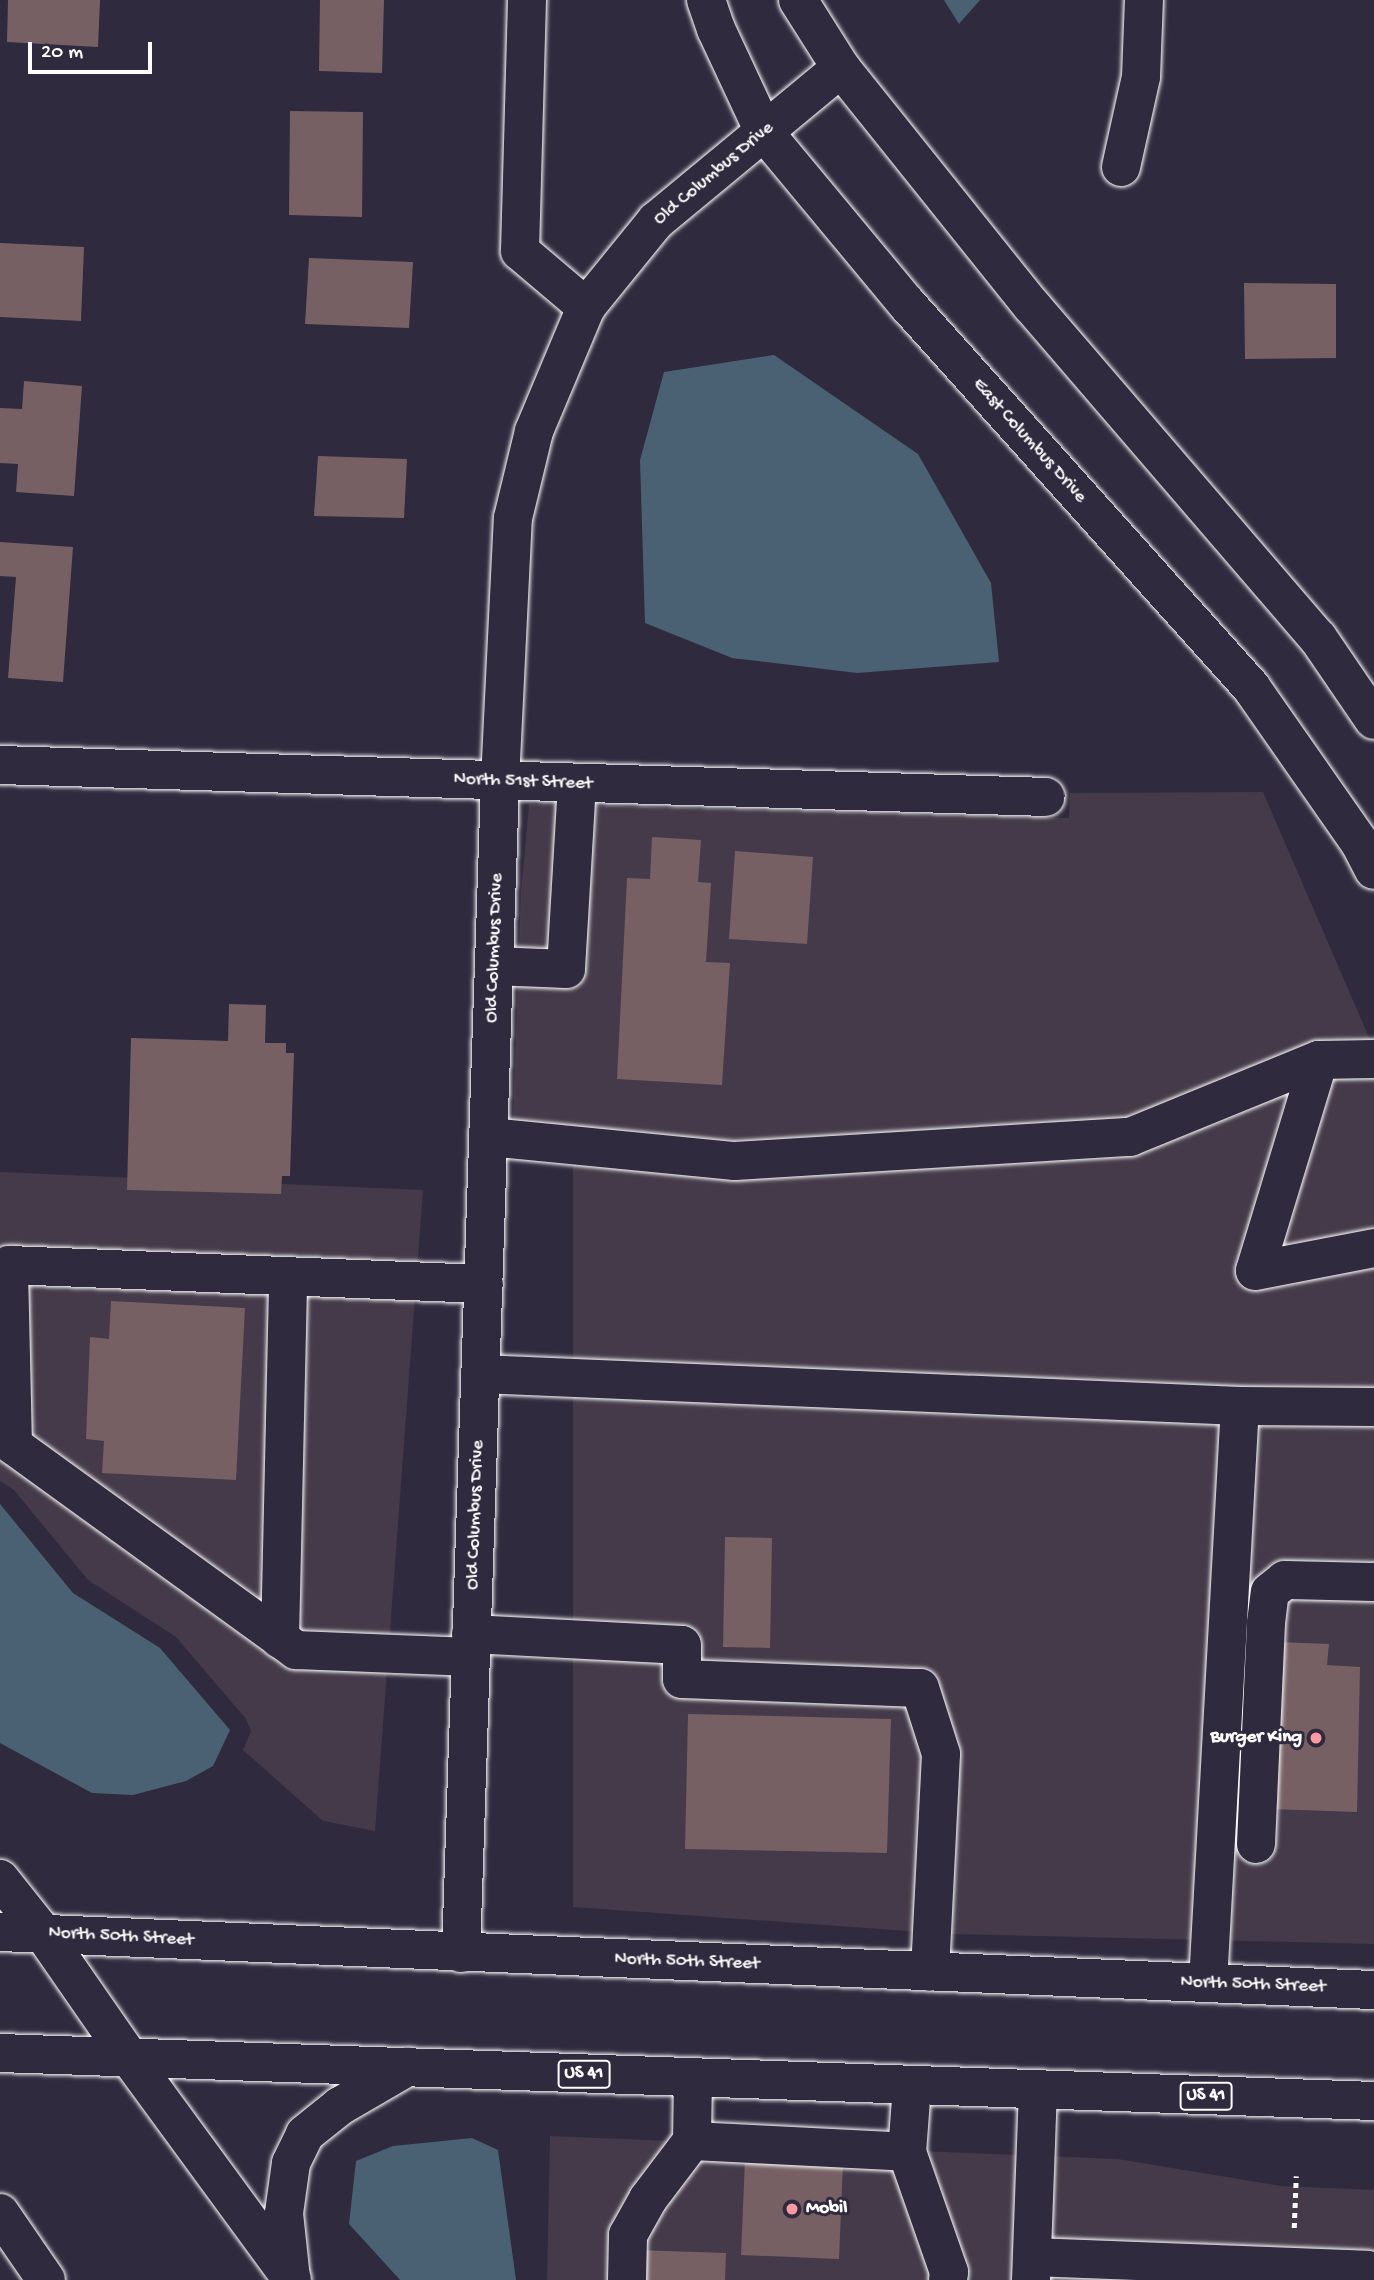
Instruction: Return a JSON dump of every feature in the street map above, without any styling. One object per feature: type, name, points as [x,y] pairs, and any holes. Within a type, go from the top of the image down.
[{"type":"main road","points":[[527,0],[520,251],[586,307]]},
{"type":"main road","name":"East Columbus Drive","points":[[706,0],[716,29],[764,132],[907,303],[1251,687],[1360,843],[1374,870]]},
{"type":"main road","points":[[797,0],[841,68],[1032,306],[1318,638],[1374,720]]},
{"type":"main road","points":[[1121,167],[1140,77],[1144,0]]},
{"type":"main road","name":"Old Columbus Drive","points":[[461,1953],[500,781],[513,518],[534,431],[586,307],[656,221],[841,68]]},
{"type":"main road","name":"North 51st Street","points":[[0,765],[1046,797]]},
{"type":"main road","points":[[494,966],[566,969],[577,783]]},
{"type":"main road","points":[[489,1137],[735,1161],[1130,1136],[1320,1060],[1374,1059]]},
{"type":"main road","points":[[1320,1060],[1255,1271],[1374,1248]]},
{"type":"main road","points":[[484,1284],[9,1265],[13,1445],[296,1650],[682,1645],[682,1679],[920,1688],[941,1754],[930,1972]]},
{"type":"main road","points":[[280,1639],[288,1276]]},
{"type":"main road","points":[[480,1374],[1240,1406],[1374,1407]]},
{"type":"main road","points":[[1208,1983],[1240,1406]]},
{"type":"main road","points":[[1256,1844],[1266,1623],[1270,1592],[1285,1580],[1374,1582]]},
{"type":"main road","points":[[0,1879],[43,1933],[129,2057],[291,2279]]},
{"type":"main road","name":"North 50th Street","points":[[0,1931],[461,1953],[1374,1990]]},
{"type":"main road","points":[[0,1958],[43,1933]]},
{"type":"main road","name":"US 41","points":[[0,2053],[1374,2101]]},
{"type":"main road","points":[[291,2279],[284,2213],[291,2163],[305,2134],[340,2106],[407,2067]]},
{"type":"main road","points":[[627,2280],[628,2235],[648,2199],[692,2141],[693,2078]]},
{"type":"main road","points":[[912,2086],[907,2152],[949,2272],[948,2280]]},
{"type":"main road","points":[[1038,2091],[1031,2268],[1109,2270],[1292,2267],[1369,2273]]},
{"type":"main road","points":[[692,2141],[907,2152]]},
{"type":"main road","points":[[0,2213],[46,2280]]},
{"type":"path","points":[[1292,2267],[1296,2176]]},
{"type":"shaded area","points":[[1263,792],[1374,1049],[1374,1944],[949,1934],[573,1907],[573,1165],[512,1152],[521,892],[529,804],[1069,818],[1070,793]]},
{"type":"shaded area","points":[[0,1172],[423,1190],[375,1831],[323,1821],[243,1750],[251,1731],[246,1719],[176,1637],[88,1580],[14,1490],[0,1481]]},
{"type":"shaded area","points":[[550,2136],[1118,2159],[1281,2186],[1374,2190],[1374,2280],[547,2280]]},
{"type":"water","points":[[944,0],[980,0],[959,24]]},
{"type":"water","points":[[774,355],[918,454],[991,583],[999,662],[857,673],[732,658],[645,623],[640,460],[664,372]]},
{"type":"water","points":[[0,1504],[73,1593],[160,1648],[230,1730],[213,1766],[186,1781],[133,1795],[92,1793],[0,1743]]},
{"type":"water","points":[[472,2138],[498,2150],[516,2280],[400,2280],[349,2224],[356,2161],[393,2146]]},
{"type":"building","points":[[8,0],[100,0],[98,47],[7,42]]},
{"type":"building","points":[[320,0],[384,0],[382,73],[319,71]]},
{"type":"building","points":[[290,111],[363,112],[362,217],[289,215]]},
{"type":"building","points":[[0,243],[84,247],[81,321],[0,317]]},
{"type":"building","points":[[309,258],[413,262],[409,328],[305,324]]},
{"type":"building","points":[[1244,283],[1336,284],[1336,358],[1245,359]]},
{"type":"building","points":[[24,381],[82,386],[74,496],[16,492],[18,464],[0,463],[0,408],[22,409]]},
{"type":"building","points":[[318,456],[407,459],[404,518],[314,516]]},
{"type":"building","points":[[0,542],[73,547],[63,682],[8,678],[16,577],[0,576]]},
{"type":"building","points":[[652,837],[701,840],[698,882],[711,883],[706,962],[730,963],[722,1085],[617,1079],[627,878],[650,879]]},
{"type":"building","points":[[735,851],[813,857],[807,944],[729,939]]},
{"type":"building","points":[[229,1004],[266,1005],[265,1043],[286,1043],[286,1053],[294,1053],[290,1176],[282,1176],[281,1194],[127,1190],[131,1038],[228,1041]]},
{"type":"building","points":[[111,1301],[245,1308],[236,1480],[102,1473],[104,1441],[86,1439],[90,1337],[109,1339]]},
{"type":"building","points":[[725,1537],[772,1538],[770,1648],[723,1647]]},
{"type":"building","name":"Burger King","points":[[1278,1642],[1329,1644],[1327,1665],[1360,1667],[1357,1812],[1271,1809]]},
{"type":"building","points":[[688,1714],[891,1719],[887,1853],[685,1849]]},
{"type":"building","name":"Mobil","points":[[745,2159],[843,2163],[839,2259],[741,2255]]},
{"type":"building","points":[[636,2250],[726,2253],[725,2280],[635,2280]]},
{"type":"place","name":"Burger King","points":[[1316,1738]]},
{"type":"place","name":"Mobil","points":[[792,2209]]}]
